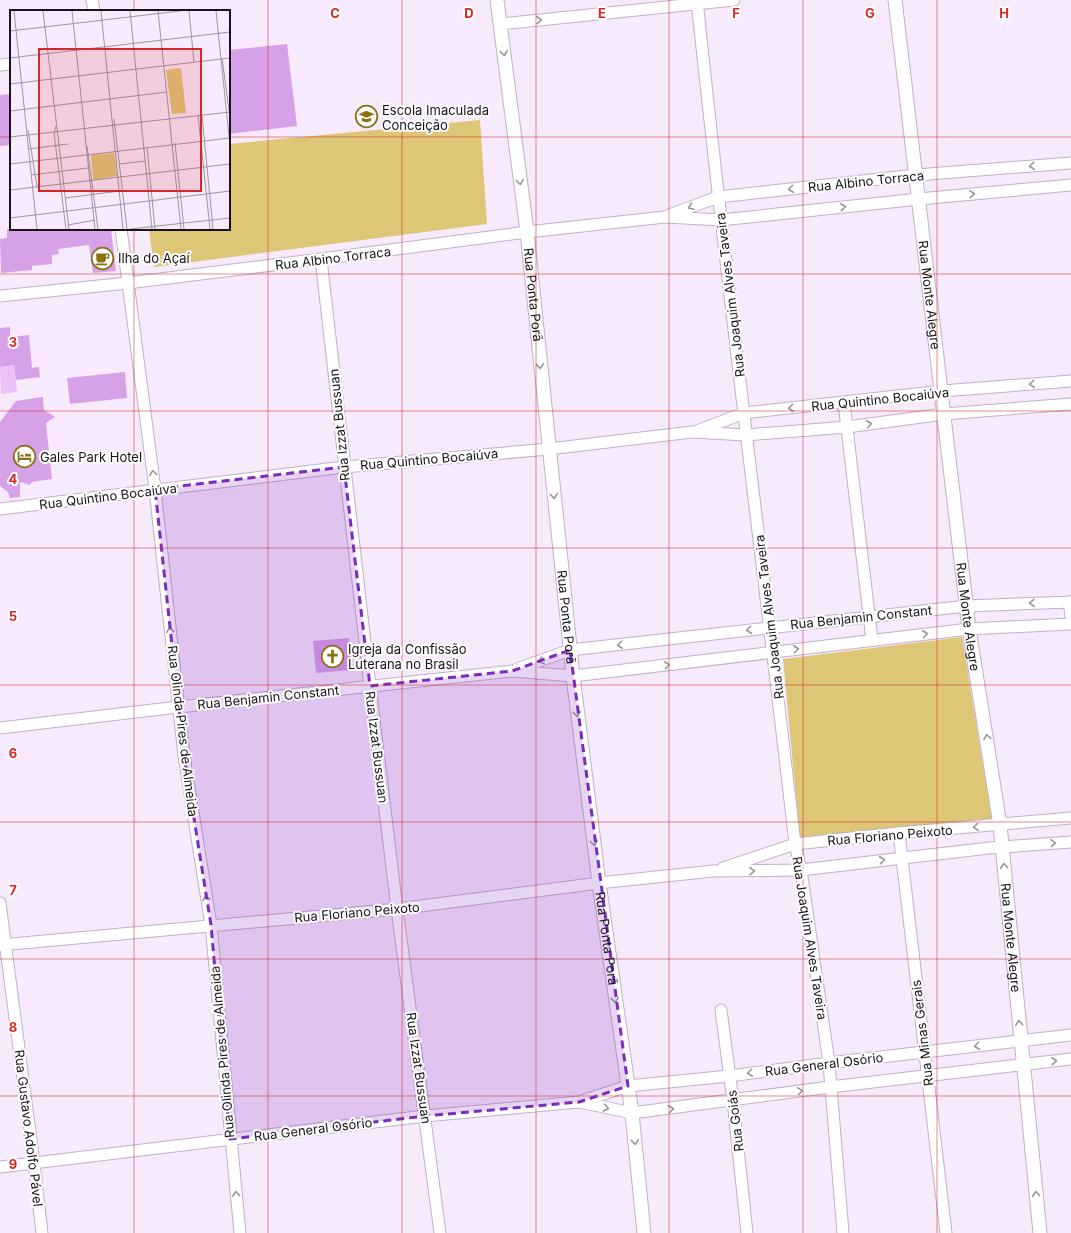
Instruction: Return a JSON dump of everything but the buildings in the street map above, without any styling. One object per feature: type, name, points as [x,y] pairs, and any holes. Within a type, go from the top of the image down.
[{"type":"street","points":[[92,0],[94,10]]},
{"type":"street","name":"Rua Ponta Porã","points":[[497,0],[527,232],[573,676],[599,883],[632,1113],[644,1233]]},
{"type":"street","points":[[500,24],[697,2],[734,0]]},
{"type":"street","name":"Rua Monte Alegre","points":[[895,0],[969,628],[1000,825],[1040,1233]]},
{"type":"street","name":"Rua Joaquim Alves Taveira","points":[[697,2],[718,197],[795,844],[801,870],[829,1063],[844,1233]]},
{"type":"street","points":[[0,65],[10,64]]},
{"type":"street","name":"Rua Albino Torraca","points":[[665,217],[718,197],[916,175],[1071,163]]},
{"type":"street","name":"Rua Albino Torraca","points":[[0,296],[128,283],[527,232],[665,217],[721,220],[919,199],[1071,186]]},
{"type":"street","name":"Rua Olinda Pires de Almeida","points":[[121,230],[155,489],[184,756],[211,925],[240,1233]]},
{"type":"street","name":"Rua Izzat Bussuan","points":[[321,259],[344,467],[397,909],[440,1233]]},
{"type":"street","name":"Rua Quintino Bocaiúva","points":[[692,432],[744,413],[942,391],[1071,381]]},
{"type":"street","points":[[844,403],[872,640]]},
{"type":"street","name":"Rua Quintino Bocaiúva","points":[[0,509],[344,467],[549,449],[692,432],[746,435],[847,427],[944,414],[1071,404]]},
{"type":"street","points":[[1070,602],[1071,616]]},
{"type":"street","name":"Rua Benjamin Constant","points":[[512,671],[570,650],[967,606],[1070,602]]},
{"type":"street","name":"Rua Benjamin Constant","points":[[0,728],[512,671],[573,676],[969,628],[1071,624]]},
{"type":"street","name":"Rua Floriano Peixoto","points":[[713,871],[795,844],[1071,818]]},
{"type":"street","name":"Rua Minas Gerais","points":[[899,833],[946,1233]]},
{"type":"street","name":"Rua Floriano Peixoto","points":[[3,944],[397,909],[599,883],[713,871],[801,870],[902,857],[1071,842]]},
{"type":"street","name":"Rua Gustavo Adolfo Pável","points":[[0,903],[3,944],[34,1162],[42,1233]]},
{"type":"street","name":"Rua Goiás","points":[[721,1010],[733,1101],[747,1233]]},
{"type":"street","name":"Rua General Osório","points":[[0,1167],[425,1116],[579,1102],[628,1086],[729,1076],[1071,1035]]},
{"type":"street","name":"Rua General Osório","points":[[579,1102],[632,1113],[733,1101],[830,1087],[1071,1059]]},
{"type":"highlighted area","points":[[344,467],[370,686],[512,671],[570,650],[628,1086],[579,1102],[425,1116],[230,1139],[211,925],[184,756],[155,489]]},
{"type":"shaded area","points":[[480,120],[487,224],[154,267],[149,230],[230,230],[230,144]]},
{"type":"shaded area","points":[[14,365],[17,392],[1,394],[0,367]]},
{"type":"shaded area","points":[[962,637],[992,820],[800,838],[783,659]]},
{"type":"place","name":"Escola Imaculada Conceição","points":[[366,117]]},
{"type":"place","name":"Ilha do Açaí","points":[[103,258]]},
{"type":"place","name":"Gales Park Hotel","points":[[25,457]]},
{"type":"place","name":"Igreja da Confissão Luterana no Brasil","points":[[332,656]]}]
